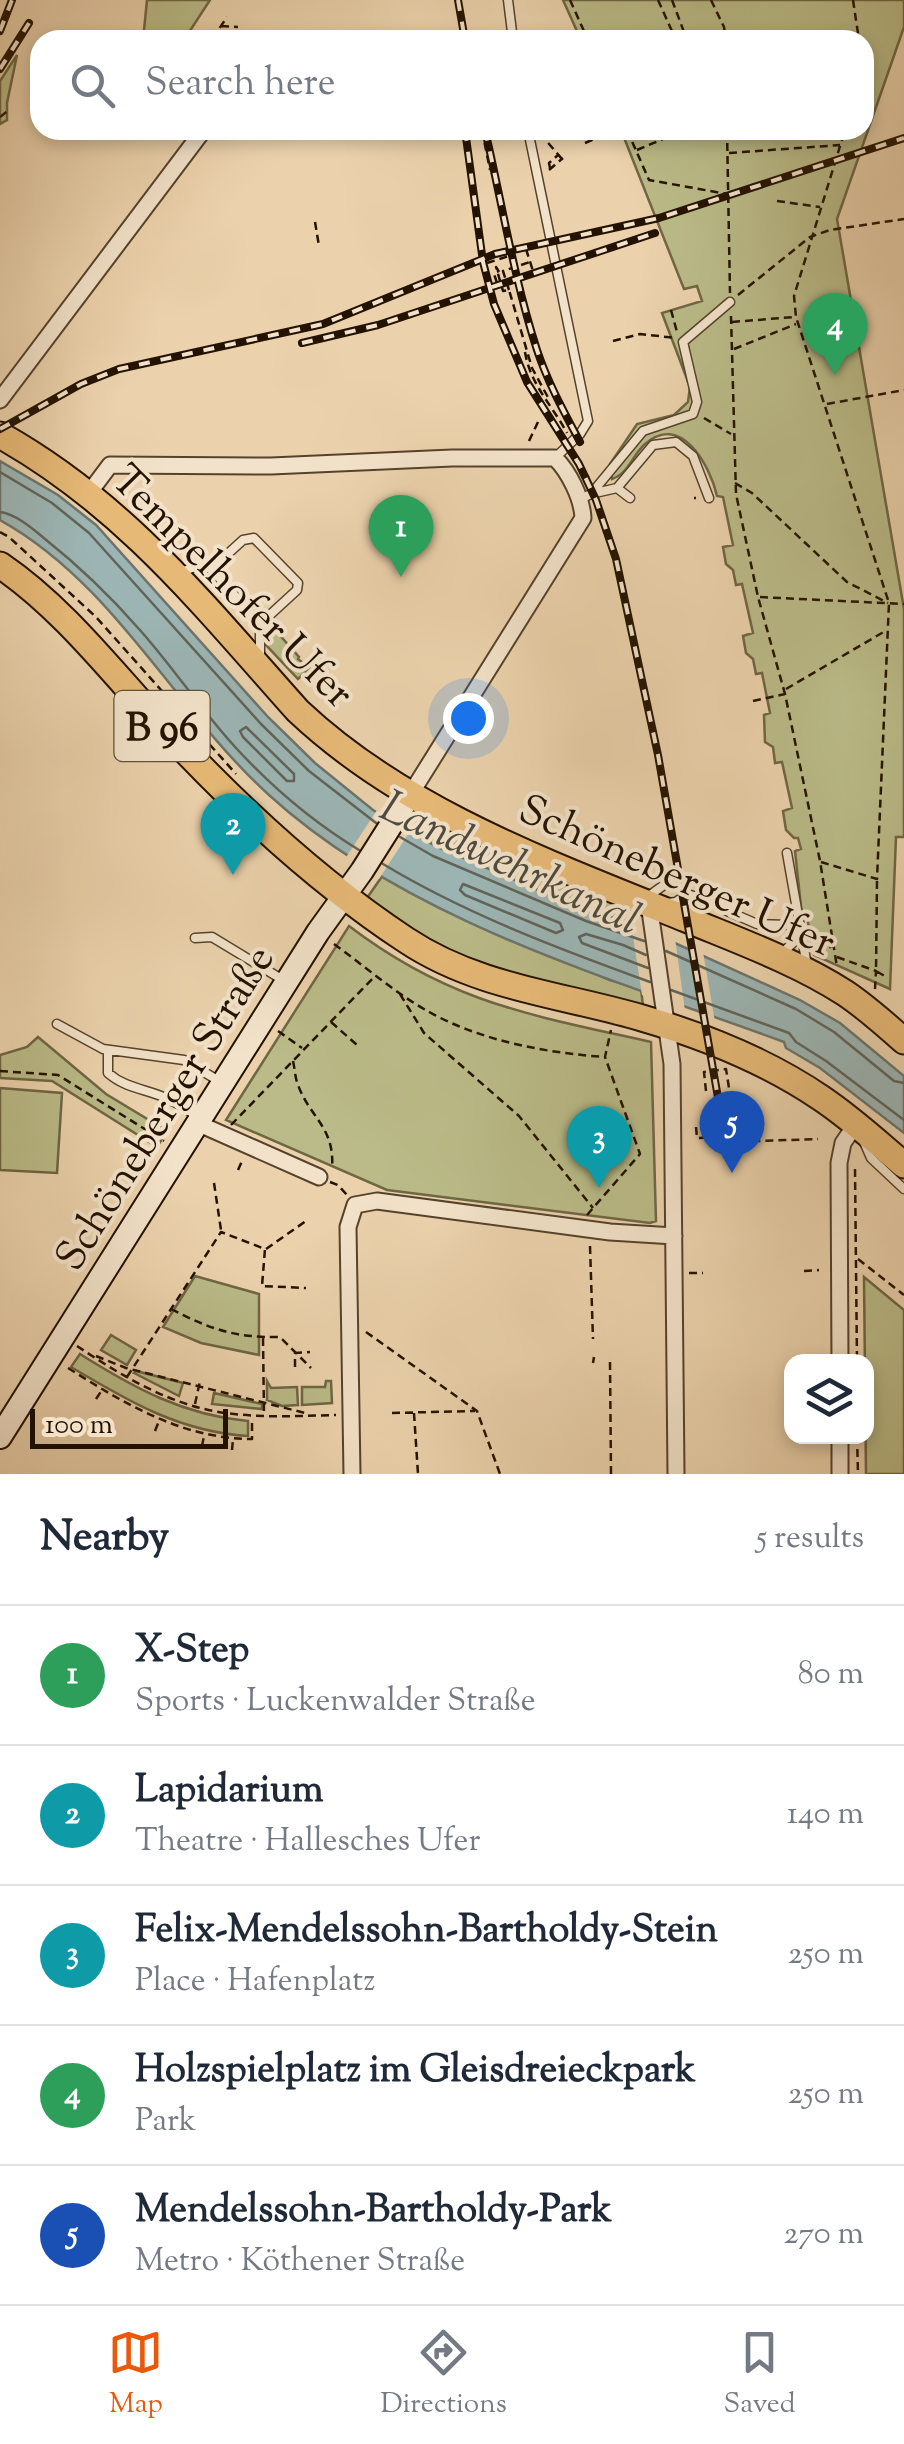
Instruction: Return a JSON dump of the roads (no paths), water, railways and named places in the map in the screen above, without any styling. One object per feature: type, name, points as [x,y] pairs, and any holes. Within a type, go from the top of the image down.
[{"type":"main road","name":"Tempelhofer Ufer","points":[[0,435],[60,471],[124,522],[319,731],[410,795]]},
{"type":"main road","name":"B 96","points":[[0,565],[47,602],[235,804],[408,942],[462,970],[506,986],[667,1018],[774,1070],[823,1099],[904,1165]]},
{"type":"main road","name":"Schöneberger Ufer","points":[[410,795],[648,910],[776,959],[810,963],[904,1041]]},
{"type":"street","points":[[0,400],[196,140]]},
{"type":"street","points":[[89,493],[110,465],[271,466],[554,458],[585,497],[584,518],[410,795]]},
{"type":"street","name":"Schöneberger Straße","points":[[0,1437],[286,983],[410,795]]},
{"type":"street","points":[[648,910],[667,1018],[672,1081],[676,1474]]},
{"type":"street","points":[[199,1120],[325,1174]]},
{"type":"street","points":[[840,1354],[839,1162],[844,1143],[856,1124]]},
{"type":"street","points":[[352,1474],[348,1227],[355,1205],[377,1201],[674,1236]]},
{"type":"street","points":[[840,1444],[840,1474]]},
{"type":"lane","points":[[508,0],[512,30]]},
{"type":"lane","points":[[530,140],[588,421],[572,443],[554,458]]},
{"type":"lane","points":[[585,497],[643,431],[693,414],[697,402],[683,342],[730,302]]},
{"type":"lane","points":[[585,497],[617,488],[653,445],[676,442],[692,456],[709,498]]},
{"type":"lane","points":[[617,488],[630,498]]},
{"type":"lane","points":[[211,569],[244,540],[254,538],[298,583],[297,590],[260,624]]},
{"type":"lane","points":[[175,574],[206,563],[260,624],[260,668]]},
{"type":"lane","points":[[787,853],[800,930],[810,963]]},
{"type":"lane","points":[[648,910],[664,885],[677,882]]},
{"type":"lane","points":[[648,910],[654,900],[676,902],[687,894],[713,902],[719,895],[727,912],[758,924],[791,925],[800,930]]},
{"type":"lane","points":[[776,959],[800,930]]},
{"type":"lane","points":[[195,938],[212,937],[286,983]]},
{"type":"lane","points":[[57,1024],[108,1050],[184,1060],[222,1084]]},
{"type":"lane","points":[[108,1050],[108,1073],[116,1080],[166,1097],[199,1120]]},
{"type":"lane","points":[[856,1124],[871,1158],[904,1189]]},
{"type":"water","points":[[0,461],[58,495],[96,525],[268,717],[315,763],[373,810],[437,847],[590,912],[631,923],[800,1000],[840,1023],[904,1076],[904,1133],[820,1068],[786,1048],[784,1042],[514,942],[384,878],[324,839],[269,795],[235,761],[111,612],[77,578],[41,547],[0,520]]},
{"type":"railway","points":[[0,31],[12,0]]},
{"type":"railway","points":[[458,0],[463,30]]},
{"type":"railway","points":[[0,69],[29,23]]},
{"type":"railway","points":[[0,429],[81,384],[119,369],[323,324],[495,254],[659,218],[904,138]]},
{"type":"railway","points":[[466,140],[483,262],[494,304],[527,382],[579,464],[616,559],[658,755],[727,1149]]},
{"type":"railway","points":[[487,140],[537,350],[580,442]]},
{"type":"railway","points":[[302,343],[378,325],[655,233]]},
{"type":"place","name":"Holzspielplatz im Gleisdreieckpark","points":[[835,375]]},
{"type":"place","name":"X-Step","points":[[401,577]]},
{"type":"place","name":"Lapidarium","points":[[233,875]]},
{"type":"place","name":"Mendelssohn-Bartholdy-Park","points":[[732,1173]]},
{"type":"place","name":"Felix-Mendelssohn-Bartholdy-Stein","points":[[599,1188]]},
{"type":"water label","name":"Landwehrkanal","points":[[511,861]]}]
